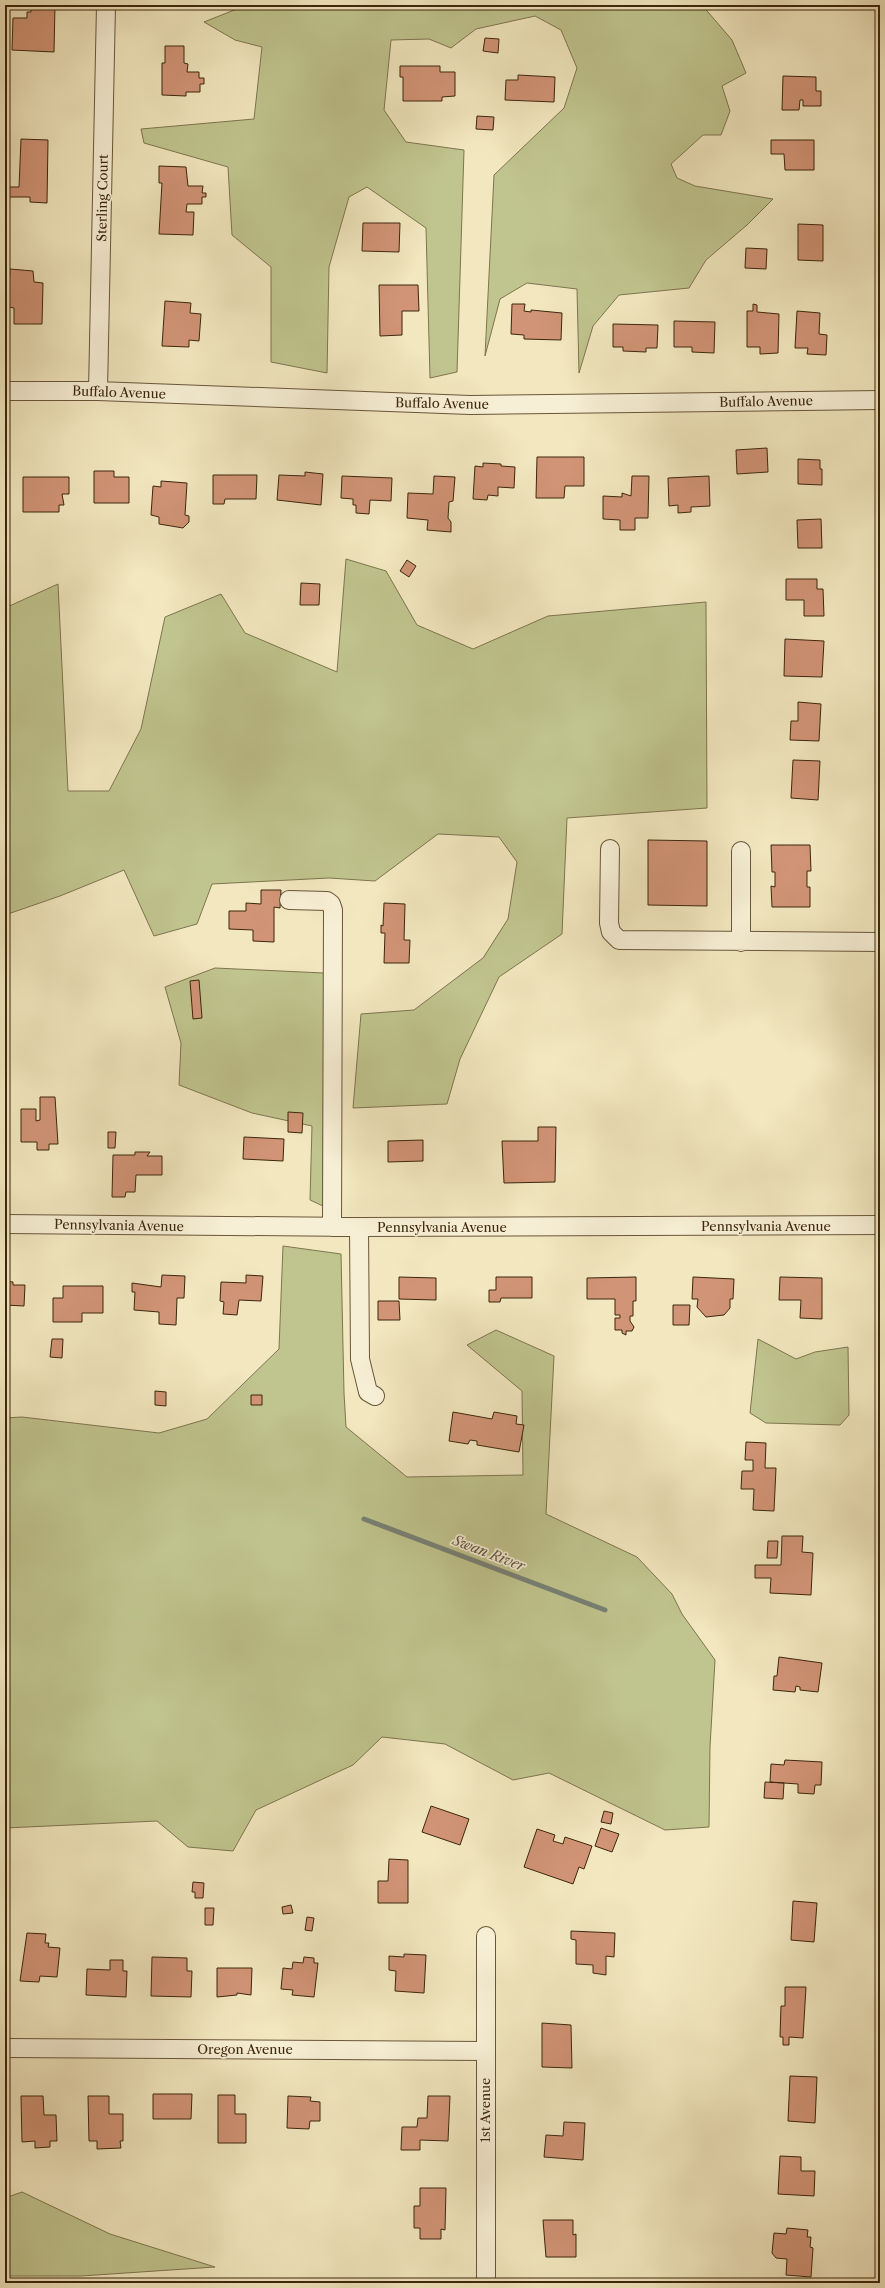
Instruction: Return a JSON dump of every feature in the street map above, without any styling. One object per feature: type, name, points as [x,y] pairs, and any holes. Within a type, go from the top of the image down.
[{"type":"street","name":"Sterling Court","points":[[98,391],[106,5]]},
{"type":"street","name":"Buffalo Avenue","points":[[5,390],[98,391],[470,405],[880,400]]},
{"type":"street","points":[[610,849],[609,923],[611,932],[619,940],[880,942]]},
{"type":"street","points":[[741,851],[741,942]]},
{"type":"street","points":[[289,900],[327,901],[332,904],[334,910],[332,1227]]},
{"type":"street","name":"Pennsylvania Avenue","points":[[5,1224],[359,1228],[880,1225]]},
{"type":"street","points":[[359,1228],[360,1359],[368,1392],[375,1396]]},
{"type":"street","name":"1st Avenue","points":[[486,1936],[486,2283]]},
{"type":"street","name":"Oregon Avenue","points":[[5,2048],[485,2051]]},
{"type":"green space","points":[[247,5],[702,5],[732,40],[746,73],[722,86],[730,111],[721,135],[703,135],[671,164],[677,178],[695,186],[773,199],[747,225],[706,260],[689,288],[619,295],[593,326],[579,373],[577,289],[527,283],[500,299],[485,356],[494,175],[564,108],[577,68],[561,30],[535,16],[476,29],[451,48],[429,39],[391,40],[384,110],[406,142],[464,150],[457,372],[430,378],[426,228],[367,187],[349,197],[329,267],[327,373],[271,362],[271,267],[232,235],[228,167],[144,143],[141,129],[254,119],[262,47],[235,40],[204,22]]},
{"type":"green space","points":[[346,559],[386,571],[417,625],[473,649],[548,616],[706,602],[707,808],[567,818],[562,934],[499,977],[460,1059],[447,1104],[353,1108],[361,1014],[414,1010],[483,958],[508,919],[517,862],[499,837],[438,834],[375,881],[329,878],[212,884],[197,924],[154,936],[124,870],[60,896],[5,915],[5,608],[58,584],[68,791],[109,791],[141,729],[165,617],[221,594],[245,633],[337,672]]},
{"type":"green space","points":[[215,968],[324,973],[323,1206],[310,1200],[312,1126],[252,1113],[179,1085],[181,1043],[165,987]]},
{"type":"green space","points":[[283,1246],[341,1254],[346,1427],[407,1477],[523,1475],[522,1391],[467,1345],[496,1330],[554,1356],[546,1514],[637,1557],[672,1594],[682,1614],[715,1660],[710,1747],[709,1827],[665,1830],[549,1773],[513,1780],[445,1744],[382,1737],[353,1765],[256,1810],[233,1851],[188,1847],[157,1821],[5,1828],[5,1418],[22,1417],[159,1433],[207,1419],[279,1349]]},
{"type":"green space","points":[[758,1339],[796,1359],[815,1352],[848,1347],[849,1415],[840,1425],[766,1423],[750,1413]]},
{"type":"green space","points":[[22,2192],[110,2234],[215,2267],[81,2276],[5,2276],[5,2198]]},
{"type":"building","points":[[31,5],[55,5],[54,52],[12,50],[13,18],[27,18],[27,12],[31,12]]},
{"type":"building","points":[[485,38],[499,39],[498,53],[483,51]]},
{"type":"building","points":[[165,46],[184,46],[184,63],[188,64],[187,72],[199,72],[199,78],[204,78],[204,84],[200,84],[200,92],[186,92],[186,96],[162,95],[162,63],[165,63]]},
{"type":"building","points":[[400,66],[440,66],[440,72],[455,72],[455,96],[442,97],[442,101],[403,101],[403,77],[400,77]]},
{"type":"building","points":[[518,75],[555,77],[554,102],[505,100],[506,80],[518,80]]},
{"type":"building","points":[[783,76],[816,77],[816,91],[821,91],[821,106],[803,106],[803,100],[800,100],[799,110],[782,110]]},
{"type":"building","points":[[477,116],[494,117],[493,130],[476,129]]},
{"type":"building","points":[[21,139],[48,140],[47,203],[30,202],[30,197],[5,197],[5,187],[19,187]]},
{"type":"building","points":[[771,140],[814,140],[814,170],[785,170],[784,154],[771,154]]},
{"type":"building","points":[[159,166],[186,167],[188,186],[203,186],[202,193],[206,193],[206,197],[202,197],[202,204],[187,204],[186,212],[194,212],[193,235],[159,234],[162,183],[159,183]]},
{"type":"building","points":[[363,223],[400,223],[399,252],[362,251]]},
{"type":"building","points":[[798,224],[823,225],[823,261],[798,260]]},
{"type":"building","points":[[746,248],[767,249],[766,269],[745,268]]},
{"type":"building","points":[[10,269],[33,271],[34,282],[43,283],[42,324],[14,324],[14,308],[8,307]]},
{"type":"building","points":[[379,285],[418,285],[419,311],[402,311],[402,335],[380,336]]},
{"type":"building","points":[[165,301],[191,303],[190,313],[201,314],[199,341],[189,340],[189,347],[162,346]]},
{"type":"building","points":[[512,304],[525,304],[524,311],[531,312],[531,310],[562,313],[561,340],[524,339],[524,335],[511,334]]},
{"type":"building","points":[[753,304],[757,305],[757,312],[779,314],[778,353],[760,354],[760,347],[747,347],[747,311],[753,311]]},
{"type":"building","points":[[797,311],[820,313],[819,334],[827,335],[826,355],[807,354],[808,348],[795,348]]},
{"type":"building","points":[[674,321],[715,322],[714,353],[692,352],[692,347],[674,347]]},
{"type":"building","points":[[613,324],[658,325],[657,348],[646,348],[646,352],[623,351],[623,347],[613,347]]},
{"type":"building","points":[[767,448],[768,472],[737,474],[736,450]]},
{"type":"building","points":[[537,457],[584,457],[584,486],[565,486],[564,498],[536,498]]},
{"type":"building","points":[[798,459],[820,460],[820,469],[822,469],[822,485],[798,484]]},
{"type":"building","points":[[483,463],[501,464],[501,466],[515,467],[514,488],[498,487],[498,496],[488,495],[487,500],[473,499],[475,466],[483,467]]},
{"type":"building","points":[[94,471],[114,471],[114,477],[129,477],[129,503],[94,503]]},
{"type":"building","points":[[305,472],[323,474],[321,505],[277,500],[279,475],[305,476]]},
{"type":"building","points":[[213,475],[257,475],[256,499],[225,499],[224,504],[213,504]]},
{"type":"building","points":[[342,476],[392,478],[391,501],[370,500],[369,514],[356,513],[356,505],[353,505],[353,499],[341,498]]},
{"type":"building","points":[[434,476],[455,477],[453,501],[449,502],[448,518],[451,522],[451,532],[427,530],[428,520],[407,518],[408,493],[433,494]]},
{"type":"building","points":[[632,476],[649,476],[648,518],[635,518],[635,530],[620,530],[620,520],[603,519],[603,496],[622,497],[622,493],[631,496]]},
{"type":"building","points":[[709,476],[710,506],[691,507],[691,512],[678,513],[678,505],[669,506],[668,478]]},
{"type":"building","points":[[23,477],[69,477],[69,494],[62,494],[64,505],[59,505],[59,512],[23,512]]},
{"type":"building","points":[[161,481],[187,483],[185,515],[189,516],[189,522],[183,528],[159,524],[159,517],[151,515],[153,486],[161,487]]},
{"type":"building","points":[[821,519],[822,548],[798,548],[797,520]]},
{"type":"building","points":[[5,528],[9,528],[8,550],[5,550]]},
{"type":"building","points":[[407,560],[416,566],[409,577],[400,571]]},
{"type":"building","points":[[786,579],[817,579],[817,589],[823,589],[824,616],[804,616],[804,600],[786,600]]},
{"type":"building","points":[[301,583],[320,584],[319,605],[300,605]]},
{"type":"building","points":[[785,639],[824,641],[822,677],[784,676]]},
{"type":"building","points":[[798,702],[821,704],[819,741],[790,740],[791,721],[798,721]]},
{"type":"building","points":[[793,760],[820,761],[818,800],[791,798]]},
{"type":"building","points":[[648,840],[707,841],[707,906],[648,905]]},
{"type":"building","points":[[771,845],[810,845],[811,871],[807,871],[807,887],[810,887],[810,907],[772,907],[771,886],[775,887],[775,872],[772,872]]},
{"type":"building","points":[[261,890],[281,890],[280,908],[274,907],[274,942],[253,941],[253,930],[229,929],[229,911],[246,911],[246,903],[261,904]]},
{"type":"building","points":[[384,903],[405,904],[404,940],[410,940],[409,963],[384,963],[385,933],[381,933],[381,925],[383,926]]},
{"type":"building","points":[[199,980],[202,1018],[193,1019],[190,981]]},
{"type":"building","points":[[40,1097],[55,1097],[58,1144],[49,1144],[49,1150],[37,1150],[37,1142],[21,1142],[21,1109],[36,1109],[36,1121],[40,1120]]},
{"type":"building","points":[[288,1112],[303,1113],[302,1133],[288,1132]]},
{"type":"building","points":[[538,1127],[556,1127],[555,1182],[504,1183],[502,1141],[538,1141]]},
{"type":"building","points":[[108,1132],[116,1132],[115,1148],[108,1148]]},
{"type":"building","points":[[244,1137],[284,1139],[283,1161],[243,1159]]},
{"type":"building","points":[[423,1140],[423,1161],[388,1162],[388,1141]]},
{"type":"building","points":[[135,1152],[150,1152],[147,1156],[162,1156],[162,1175],[136,1175],[135,1192],[126,1192],[125,1197],[112,1197],[113,1155],[135,1155]]},
{"type":"building","points":[[162,1275],[185,1276],[184,1298],[177,1298],[176,1325],[159,1324],[159,1312],[134,1310],[135,1292],[132,1292],[132,1283],[161,1287]]},
{"type":"building","points":[[246,1275],[263,1276],[261,1301],[239,1300],[237,1315],[223,1314],[224,1302],[220,1301],[221,1282],[246,1283]]},
{"type":"building","points":[[399,1277],[436,1278],[436,1300],[399,1299]]},
{"type":"building","points":[[496,1277],[532,1277],[532,1298],[501,1298],[500,1302],[489,1302],[489,1290],[496,1290]]},
{"type":"building","points":[[636,1277],[636,1301],[633,1301],[633,1316],[630,1316],[630,1321],[634,1327],[632,1331],[626,1331],[626,1335],[622,1333],[622,1330],[615,1330],[615,1318],[620,1318],[620,1315],[615,1315],[615,1299],[587,1299],[587,1278]]},
{"type":"building","points":[[693,1277],[734,1279],[733,1299],[730,1299],[730,1308],[724,1315],[706,1317],[697,1307],[698,1299],[692,1299]]},
{"type":"building","points":[[780,1277],[822,1278],[822,1319],[800,1318],[801,1300],[779,1300]]},
{"type":"building","points":[[5,1281],[13,1282],[13,1285],[25,1285],[24,1306],[5,1305]]},
{"type":"building","points":[[63,1286],[103,1286],[103,1313],[82,1313],[82,1322],[53,1322],[53,1298],[63,1298]]},
{"type":"building","points":[[378,1301],[399,1301],[400,1320],[378,1320]]},
{"type":"building","points":[[673,1305],[690,1305],[689,1325],[673,1325]]},
{"type":"building","points":[[52,1339],[63,1339],[62,1358],[50,1357]]},
{"type":"building","points":[[155,1391],[166,1392],[166,1406],[155,1405]]},
{"type":"building","points":[[251,1395],[262,1395],[262,1405],[251,1405]]},
{"type":"building","points":[[453,1412],[492,1419],[494,1412],[517,1416],[516,1424],[524,1425],[519,1452],[477,1445],[477,1441],[470,1440],[468,1444],[449,1441]]},
{"type":"building","points":[[746,1442],[766,1443],[765,1468],[776,1468],[774,1511],[753,1510],[754,1489],[741,1489],[742,1471],[753,1471],[753,1460],[745,1460]]},
{"type":"building","points":[[782,1536],[803,1536],[802,1552],[813,1553],[811,1595],[770,1593],[771,1578],[755,1578],[755,1565],[781,1565]]},
{"type":"building","points":[[768,1541],[778,1541],[777,1558],[767,1558]]},
{"type":"building","points":[[779,1657],[822,1663],[818,1692],[800,1690],[800,1687],[796,1686],[795,1692],[773,1690],[774,1676],[777,1676]]},
{"type":"building","points":[[785,1760],[822,1762],[821,1785],[815,1785],[814,1794],[798,1793],[798,1784],[770,1782],[771,1764],[784,1765]]},
{"type":"building","points":[[765,1782],[784,1783],[783,1799],[764,1798]]},
{"type":"building","points":[[431,1806],[469,1819],[460,1845],[422,1832]]},
{"type":"building","points":[[604,1811],[613,1813],[611,1824],[601,1822]]},
{"type":"building","points":[[601,1828],[619,1834],[612,1852],[595,1846]]},
{"type":"building","points":[[537,1829],[555,1835],[553,1841],[563,1844],[565,1837],[592,1846],[584,1869],[579,1867],[573,1884],[524,1867]]},
{"type":"building","points":[[389,1859],[408,1860],[408,1903],[378,1903],[378,1881],[388,1881]]},
{"type":"building","points":[[193,1882],[204,1883],[203,1898],[195,1898],[195,1892],[192,1892]]},
{"type":"building","points":[[793,1901],[817,1903],[814,1942],[791,1940]]},
{"type":"building","points":[[291,1905],[293,1913],[283,1914],[282,1907]]},
{"type":"building","points":[[205,1908],[214,1908],[213,1925],[205,1925]]},
{"type":"building","points":[[307,1917],[314,1918],[312,1931],[305,1930]]},
{"type":"building","points":[[571,1931],[615,1933],[614,1957],[606,1956],[606,1975],[593,1973],[593,1965],[576,1964],[576,1940],[571,1939]]},
{"type":"building","points":[[27,1933],[46,1934],[45,1943],[49,1943],[48,1947],[60,1948],[57,1977],[40,1976],[39,1982],[20,1981]]},
{"type":"building","points":[[404,1954],[426,1955],[424,1993],[395,1991],[396,1971],[389,1970],[389,1956],[404,1957]]},
{"type":"building","points":[[152,1957],[187,1958],[187,1971],[192,1971],[191,1997],[151,1996]]},
{"type":"building","points":[[304,1957],[314,1958],[314,1963],[318,1963],[314,1997],[292,1995],[293,1990],[281,1989],[283,1968],[292,1969],[293,1962],[303,1963]]},
{"type":"building","points":[[110,1960],[123,1960],[123,1971],[127,1971],[126,1997],[86,1995],[87,1969],[110,1970]]},
{"type":"building","points":[[217,1968],[252,1968],[251,1995],[237,1993],[237,1995],[217,1997]]},
{"type":"building","points":[[785,1987],[806,1987],[803,2038],[789,2037],[789,2045],[783,2045],[783,2037],[780,2037],[781,2006],[785,2006]]},
{"type":"building","points":[[542,2023],[571,2025],[572,2068],[542,2067]]},
{"type":"building","points":[[790,2076],[817,2077],[815,2123],[788,2121]]},
{"type":"building","points":[[153,2094],[192,2094],[191,2119],[153,2119]]},
{"type":"building","points":[[218,2095],[235,2095],[235,2114],[246,2114],[246,2143],[218,2143]]},
{"type":"building","points":[[21,2096],[43,2096],[44,2115],[56,2115],[57,2141],[50,2141],[50,2147],[35,2148],[35,2141],[22,2142]]},
{"type":"building","points":[[88,2096],[109,2096],[109,2114],[123,2114],[123,2141],[120,2141],[121,2148],[97,2149],[97,2141],[89,2141]]},
{"type":"building","points":[[288,2096],[311,2097],[310,2101],[320,2102],[320,2121],[310,2121],[309,2129],[287,2128]]},
{"type":"building","points":[[428,2096],[450,2096],[448,2141],[420,2140],[420,2150],[401,2150],[402,2127],[417,2127],[418,2118],[427,2118]]},
{"type":"building","points":[[564,2122],[585,2123],[583,2160],[544,2157],[546,2135],[563,2136]]},
{"type":"building","points":[[780,2156],[801,2157],[801,2171],[815,2171],[814,2196],[778,2194]]},
{"type":"building","points":[[420,2188],[446,2188],[445,2230],[441,2229],[441,2239],[420,2239],[420,2228],[414,2228],[414,2206],[420,2206]]},
{"type":"building","points":[[543,2220],[573,2220],[573,2235],[576,2234],[576,2257],[546,2257]]},
{"type":"building","points":[[787,2228],[808,2230],[807,2237],[811,2237],[810,2247],[813,2248],[811,2277],[786,2275],[787,2259],[776,2258],[772,2253],[774,2233],[786,2234]]},
{"type":"waterway","name":"Swan River","points":[[364,1519],[605,1610]]}]
